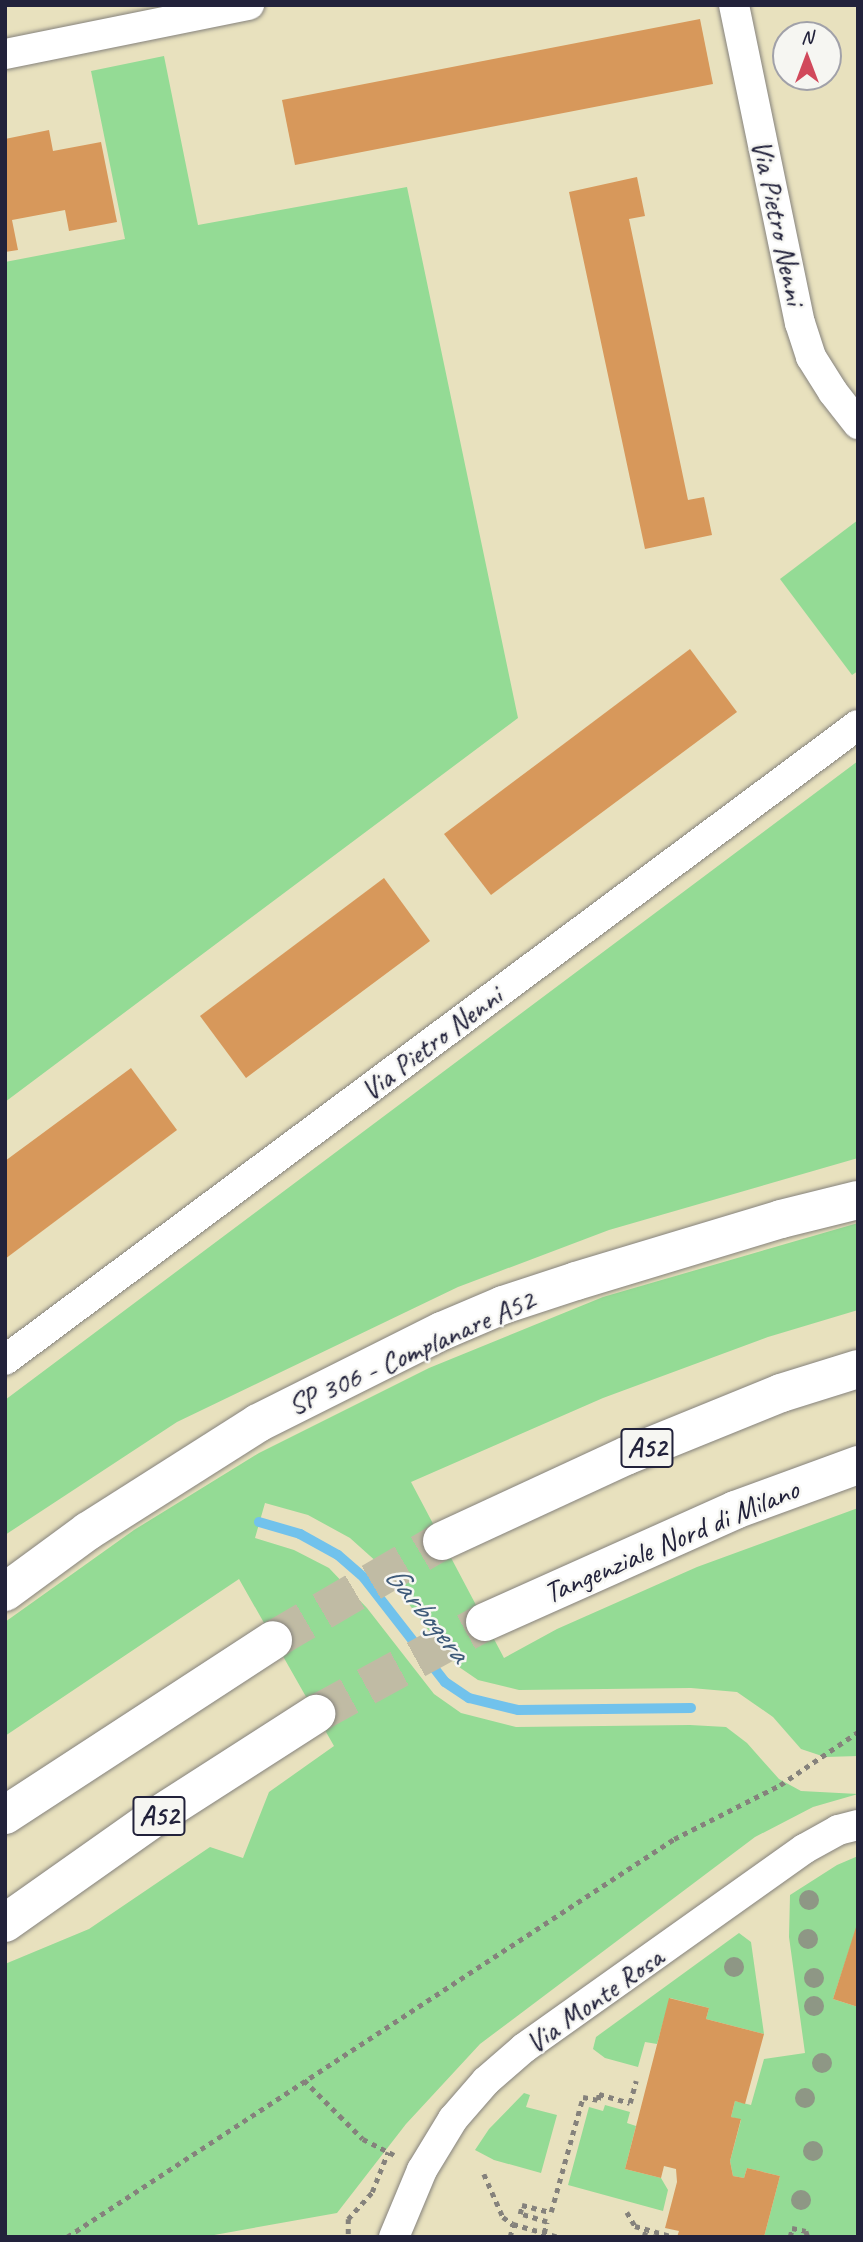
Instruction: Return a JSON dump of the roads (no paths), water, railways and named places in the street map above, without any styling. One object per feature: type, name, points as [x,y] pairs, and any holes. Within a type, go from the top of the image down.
[{"type":"main road","name":"SP 306 - Complanare A52","points":[[5,1592],[88,1531],[258,1423],[442,1331],[503,1305],[576,1281],[781,1219],[858,1199]]},
{"type":"main road","name":"A52","points":[[442,1541],[625,1456],[781,1393],[858,1368]]},
{"type":"main road","name":"Tangenziale Nord di Milano","points":[[485,1622],[735,1510],[858,1465]]},
{"type":"main road","points":[[5,1815],[273,1640]]},
{"type":"main road","name":"A52","points":[[5,1923],[154,1818],[316,1714]]},
{"type":"street","points":[[5,54],[249,5]]},
{"type":"street","name":"Via Pietro Nenni","points":[[734,5],[800,323],[811,356],[858,424]]},
{"type":"street","name":"Via Pietro Nenni","points":[[5,1360],[858,725]]},
{"type":"street","name":"Via Monte Rosa","points":[[394,2237],[422,2170],[453,2119],[486,2081],[524,2048],[804,1849],[838,1830],[858,1825]]},
{"type":"waterway","name":"Garbogera","points":[[259,1522],[300,1534],[338,1555],[364,1578],[445,1682],[469,1698],[518,1710],[691,1708]]},
{"type":"tunnel","points":[[273,1640],[442,1541]]},
{"type":"tunnel","points":[[316,1714],[485,1622]]}]
